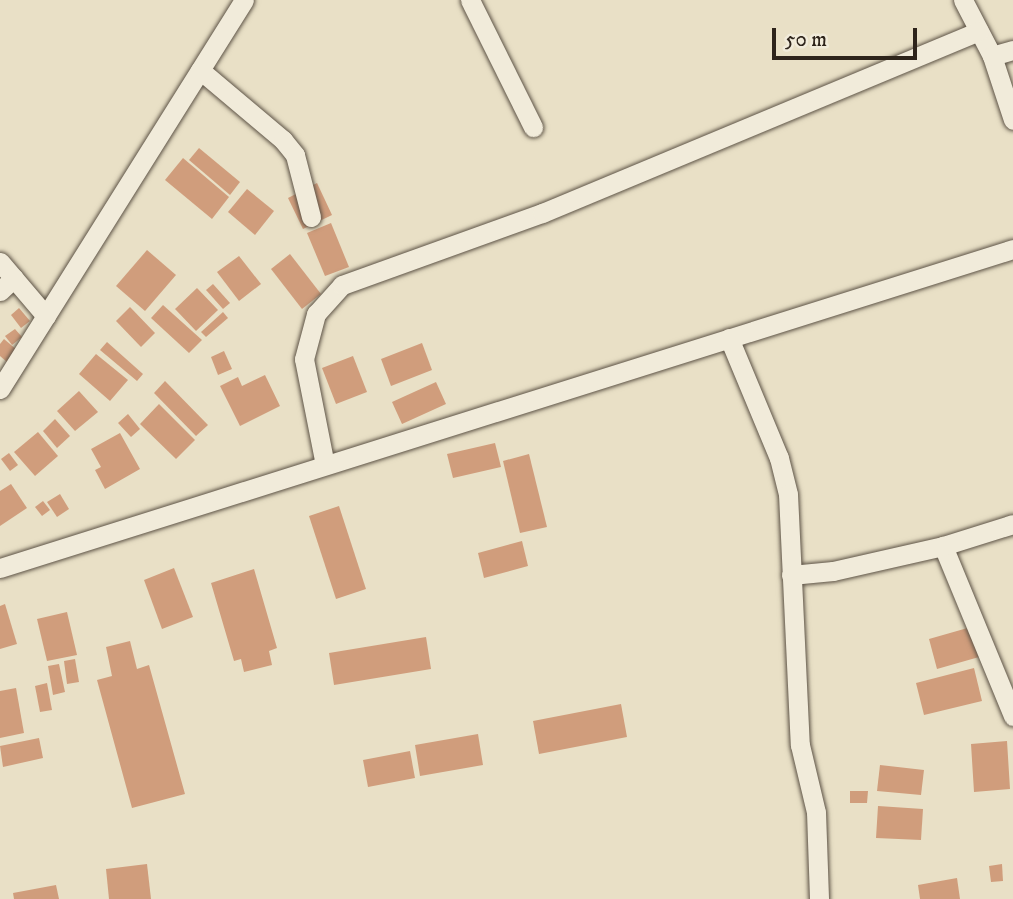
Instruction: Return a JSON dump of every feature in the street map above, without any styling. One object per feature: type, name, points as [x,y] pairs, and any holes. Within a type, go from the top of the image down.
[{"type":"street","points":[[0,389],[244,0]]},
{"type":"street","points":[[470,0],[533,127]]},
{"type":"street","points":[[963,0],[992,56],[1013,120]]},
{"type":"street","points":[[325,466],[304,359],[316,314],[342,285],[542,213],[979,31]]},
{"type":"street","points":[[992,56],[1013,50]]},
{"type":"street","points":[[200,70],[283,140],[295,155],[311,217]]},
{"type":"street","points":[[0,568],[1013,249]]},
{"type":"street","points":[[0,262],[7,285],[46,316]]},
{"type":"street","points":[[729,338],[779,458],[788,494],[800,745],[816,812],[820,899]]},
{"type":"street","points":[[791,575],[833,571],[943,546],[1013,524]]},
{"type":"street","points":[[943,546],[1013,716]]},
{"type":"building","points":[[199,148],[240,182],[230,195],[189,160]]},
{"type":"building","points":[[183,158],[229,197],[212,219],[165,180]]},
{"type":"building","points":[[317,183],[332,215],[303,229],[288,198]]},
{"type":"building","points":[[247,189],[274,211],[255,235],[228,212]]},
{"type":"building","points":[[331,223],[349,267],[325,276],[307,233]]},
{"type":"building","points":[[147,250],[176,275],[145,311],[116,286]]},
{"type":"building","points":[[290,254],[321,294],[302,309],[271,269]]},
{"type":"building","points":[[239,256],[261,284],[239,301],[217,272]]},
{"type":"building","points":[[213,284],[230,303],[223,309],[206,290]]},
{"type":"building","points":[[197,288],[218,310],[196,331],[175,309]]},
{"type":"building","points":[[163,305],[202,340],[189,353],[151,318]]},
{"type":"building","points":[[130,307],[155,333],[141,347],[116,321]]},
{"type":"building","points":[[19,308],[30,321],[21,328],[11,315]]},
{"type":"building","points":[[223,312],[228,318],[206,337],[201,332]]},
{"type":"building","points":[[15,329],[22,337],[12,345],[5,336]]},
{"type":"building","points":[[4,339],[17,350],[7,362],[0,356],[0,344]]},
{"type":"building","points":[[107,342],[143,374],[137,381],[100,350]]},
{"type":"building","points":[[422,343],[432,370],[391,386],[381,359]]},
{"type":"building","points":[[224,351],[232,369],[218,375],[211,357]]},
{"type":"building","points":[[96,354],[128,380],[110,401],[79,374]]},
{"type":"building","points":[[353,356],[367,392],[336,404],[322,368]]},
{"type":"building","points":[[265,375],[280,406],[240,426],[220,386],[238,377],[242,386]]},
{"type":"building","points":[[165,381],[208,425],[196,436],[154,393]]},
{"type":"building","points":[[436,382],[446,404],[402,424],[392,402]]},
{"type":"building","points":[[79,391],[98,412],[75,431],[57,411]]},
{"type":"building","points":[[159,404],[195,440],[176,459],[140,424]]},
{"type":"building","points":[[128,414],[140,429],[131,437],[118,423]]},
{"type":"building","points":[[55,419],[70,436],[57,448],[43,431]]},
{"type":"building","points":[[38,432],[58,456],[35,476],[14,452]]},
{"type":"building","points":[[120,433],[140,469],[105,489],[95,470],[101,467],[91,449]]},
{"type":"building","points":[[495,443],[501,467],[453,478],[447,454]]},
{"type":"building","points":[[9,453],[18,465],[10,471],[1,459]]},
{"type":"building","points":[[529,454],[547,527],[520,533],[503,461]]},
{"type":"building","points":[[11,484],[27,508],[0,526],[0,491]]},
{"type":"building","points":[[60,494],[69,509],[57,517],[47,502]]},
{"type":"building","points":[[43,501],[50,510],[42,516],[35,507]]},
{"type":"building","points":[[339,506],[366,589],[336,599],[309,516]]},
{"type":"building","points":[[522,541],[528,566],[484,578],[478,553]]},
{"type":"building","points":[[174,568],[193,617],[162,629],[144,580]]},
{"type":"building","points":[[254,569],[277,648],[269,651],[272,665],[244,672],[241,659],[234,661],[211,583]]},
{"type":"building","points":[[5,604],[17,644],[0,649],[0,606]]},
{"type":"building","points":[[67,612],[77,655],[47,661],[37,619]]},
{"type":"building","points":[[971,627],[979,657],[937,669],[929,639]]},
{"type":"building","points":[[426,637],[431,669],[334,685],[329,653]]},
{"type":"building","points":[[130,641],[137,669],[149,665],[185,794],[132,808],[97,680],[112,676],[106,647]]},
{"type":"building","points":[[75,659],[79,682],[67,684],[64,661]]},
{"type":"building","points":[[59,664],[65,692],[53,695],[48,666]]},
{"type":"building","points":[[974,668],[982,701],[924,715],[916,683]]},
{"type":"building","points":[[47,683],[52,710],[40,712],[35,686]]},
{"type":"building","points":[[16,688],[24,733],[0,738],[0,691]]},
{"type":"building","points":[[621,704],[627,737],[539,754],[533,721]]},
{"type":"building","points":[[478,734],[483,765],[420,776],[415,745]]},
{"type":"building","points":[[39,738],[43,758],[3,767],[0,746]]},
{"type":"building","points":[[1007,741],[1010,789],[974,792],[971,744]]},
{"type":"building","points":[[410,751],[415,778],[368,787],[363,760]]},
{"type":"building","points":[[880,765],[924,770],[921,795],[877,791]]},
{"type":"building","points":[[850,791],[868,791],[867,803],[850,803]]},
{"type":"building","points":[[878,806],[923,809],[921,840],[876,838]]},
{"type":"building","points":[[147,864],[151,899],[109,899],[106,869]]},
{"type":"building","points":[[1002,864],[1003,881],[991,882],[989,866]]},
{"type":"building","points":[[957,878],[960,899],[920,899],[918,885]]},
{"type":"building","points":[[56,885],[59,899],[14,899],[13,893]]}]
